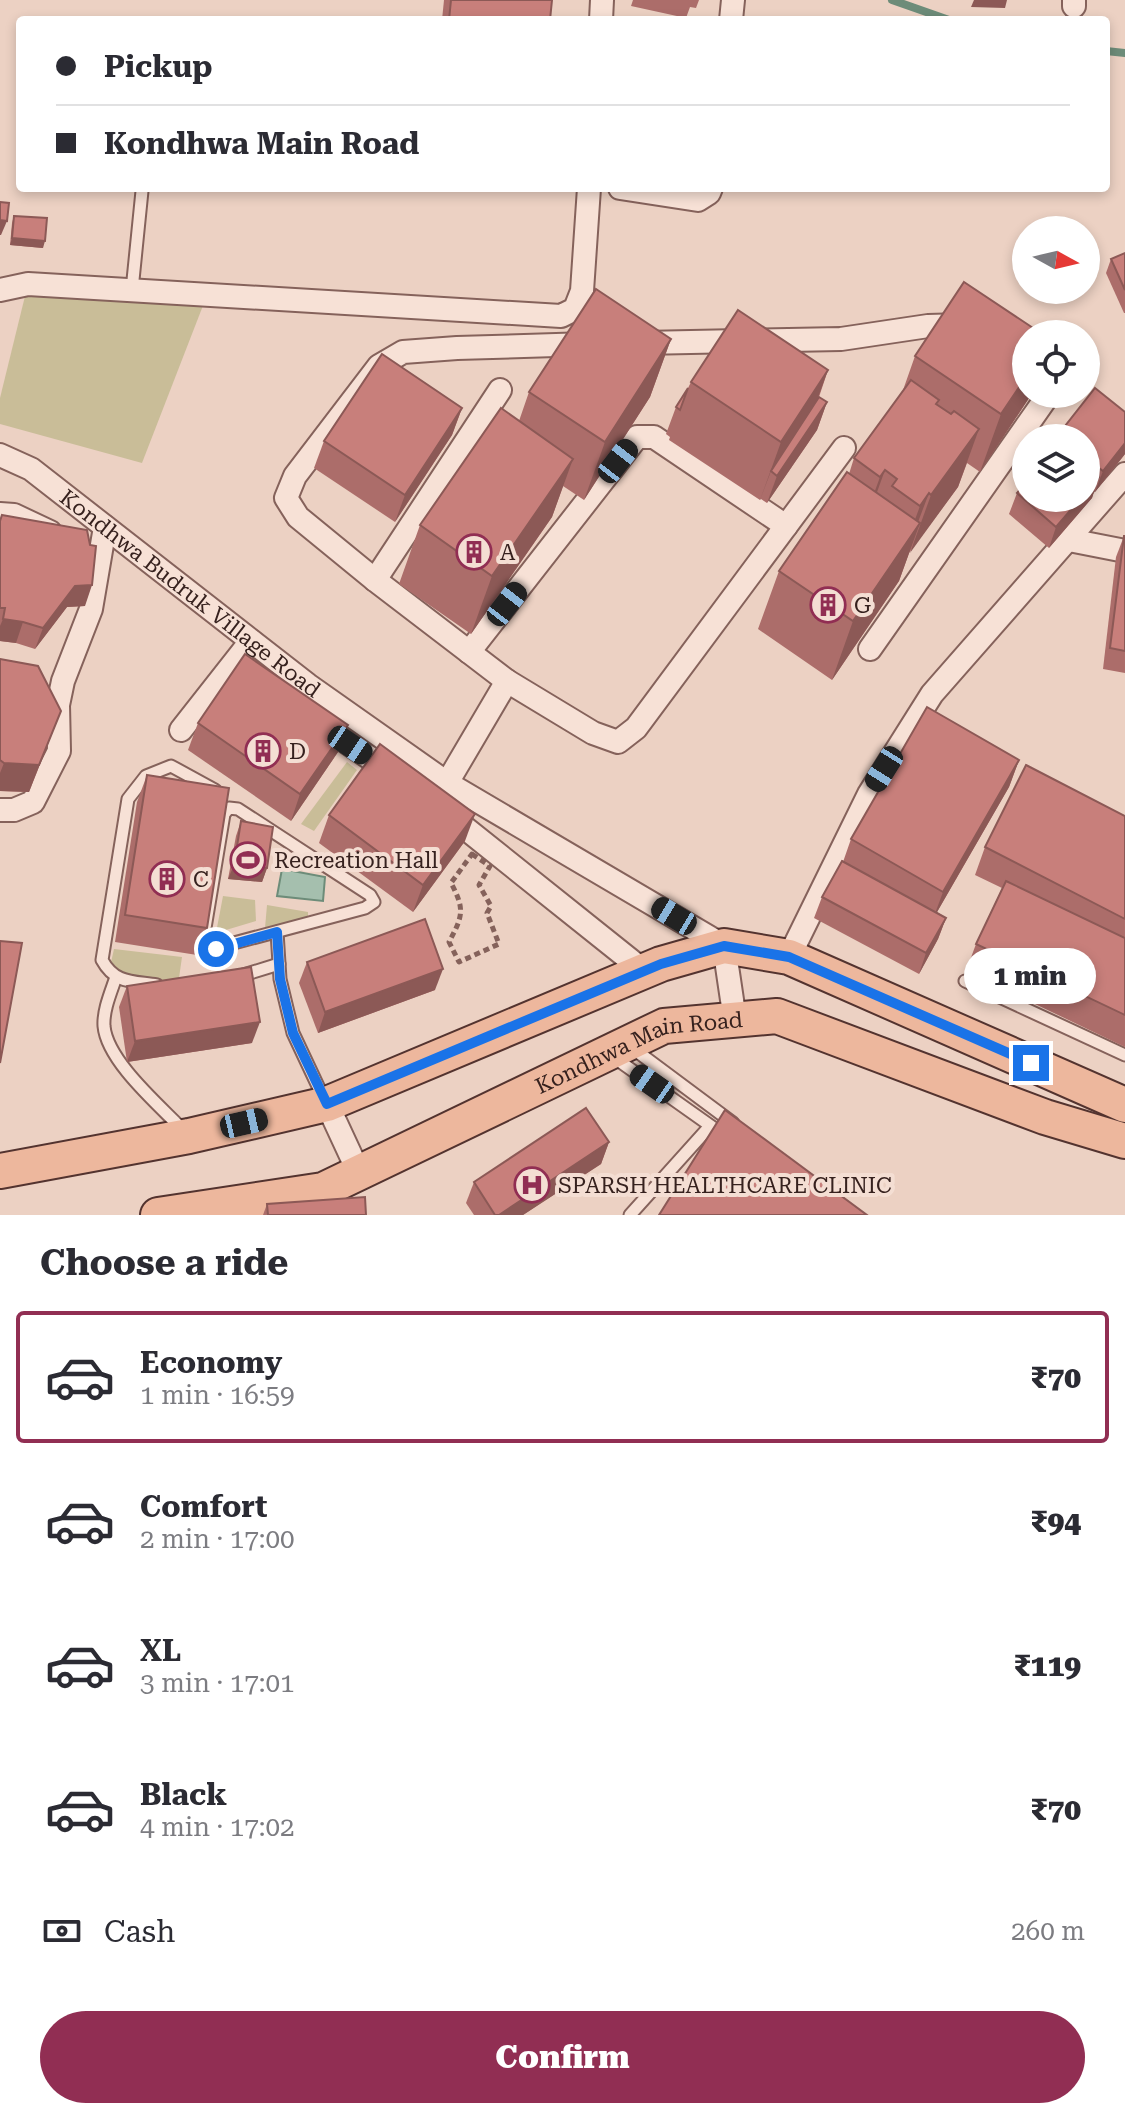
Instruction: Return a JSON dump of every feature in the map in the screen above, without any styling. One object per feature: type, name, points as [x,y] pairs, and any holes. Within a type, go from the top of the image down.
[{"type":"main road","points":[[0,1171],[189,1136],[327,1104],[644,971],[724,946],[789,957],[1123,1099]]},
{"type":"main road","name":"Kondhwa Main Road","points":[[158,1215],[235,1210],[351,1181],[664,1026],[777,1016],[1045,1117],[1125,1141]]},
{"type":"street","points":[[0,290],[28,284],[561,316],[575,309],[582,291],[589,192]]},
{"type":"street","points":[[646,192],[698,200],[709,192]]},
{"type":"street","points":[[844,448],[636,728],[618,742],[593,733],[507,681],[298,517],[286,498],[295,476],[379,366],[403,352],[841,339],[955,323],[984,329]]},
{"type":"street","points":[[375,580],[500,390]]},
{"type":"street","points":[[870,649],[1039,408]]},
{"type":"street","points":[[469,652],[637,437],[654,437],[786,526]]},
{"type":"street","name":"Kondhwa Budruk Village Road","points":[[0,455],[31,469],[308,685],[447,783],[724,946]]},
{"type":"street","points":[[789,957],[869,794],[932,694],[1125,474]]},
{"type":"street","points":[[0,514],[14,515],[101,558]]},
{"type":"street","points":[[0,810],[14,810],[33,802],[59,751],[58,705],[63,681],[91,609],[105,527]]},
{"type":"street","points":[[1069,540],[1125,551]]},
{"type":"street","points":[[181,730],[238,669],[251,641]]},
{"type":"street","points":[[38,674],[63,681]]},
{"type":"street","points":[[447,783],[507,681]]},
{"type":"street","points":[[295,707],[409,784]]},
{"type":"street","points":[[433,802],[644,971]]},
{"type":"street","points":[[724,946],[735,1020]]},
{"type":"street","points":[[327,1104],[351,1181]]},
{"type":"lane","points":[[132,290],[142,192]]},
{"type":"lane","points":[[168,987],[116,977],[102,960],[128,799],[146,776],[171,766],[217,791],[238,809],[370,895],[374,902],[365,908],[204,951],[203,940],[224,814],[229,808],[238,809]]},
{"type":"lane","points":[[277,932],[279,964],[293,1033],[327,1104]]},
{"type":"lane","points":[[223,981],[279,964]]},
{"type":"lane","points":[[116,977],[104,1024],[107,1037],[129,1073],[189,1136]]},
{"type":"lane","points":[[965,981],[1125,1055]]},
{"type":"lane","points":[[618,1049],[736,1144]]},
{"type":"lane","points":[[618,1049],[746,1133]]},
{"type":"lane","points":[[630,1215],[710,1126]]},
{"type":"path","points":[[472,854],[490,866],[479,885],[491,906],[487,913],[499,944],[459,962],[449,942],[463,908],[451,883],[472,854]]},
{"type":"shaded area","points":[[26,292],[204,303],[142,463],[0,424],[0,398]]},
{"type":"shaded area","points":[[347,762],[357,770],[314,831],[301,824]]},
{"type":"shaded area","points":[[282,869],[325,877],[323,901],[277,896]]},
{"type":"shaded area","points":[[223,896],[255,900],[256,921],[216,933]]},
{"type":"shaded area","points":[[267,905],[308,912],[308,920],[265,928]]},
{"type":"shaded area","points":[[114,949],[182,957],[179,978],[105,989]]},
{"type":"building","points":[[451,0],[552,0],[550,16],[449,16]]},
{"type":"building","points":[[0,202],[9,203],[7,221],[0,220]]},
{"type":"building","points":[[14,216],[47,218],[45,241],[12,238]]},
{"type":"building","points":[[1125,253],[1125,290],[1111,259]]},
{"type":"building","points":[[964,282],[1021,320],[1012,320],[1012,398],[1001,414],[915,356]]},
{"type":"building","points":[[596,289],[671,339],[605,442],[529,392]]},
{"type":"building","points":[[738,310],[828,370],[781,442],[691,382]]},
{"type":"building","points":[[382,354],[462,408],[405,495],[324,441]]},
{"type":"building","points":[[911,380],[939,400],[936,404],[951,414],[954,411],[979,429],[920,506],[892,486],[897,479],[885,470],[880,477],[854,458]]},
{"type":"building","points":[[688,388],[680,410],[676,407]]},
{"type":"building","points":[[1100,392],[1125,412],[1125,443],[1103,471],[1100,469],[1100,424],[1067,424],[1079,408],[1100,408]]},
{"type":"building","points":[[819,397],[827,402],[777,476],[771,471]]},
{"type":"building","points":[[501,408],[573,459],[492,576],[420,525]]},
{"type":"building","points":[[847,472],[920,523],[853,621],[779,571]]},
{"type":"building","points":[[1039,512],[1069,512],[1056,527]]},
{"type":"building","points":[[2,515],[87,530],[90,545],[96,546],[92,585],[75,586],[43,628],[3,619],[5,608],[0,608]]},
{"type":"building","points":[[1125,536],[1125,651],[1110,648]]},
{"type":"building","name":"D","points":[[245,654],[348,725],[300,794],[198,723]]},
{"type":"building","points":[[0,659],[38,666],[61,711],[39,765],[4,763],[0,760]]},
{"type":"building","points":[[927,707],[1019,760],[943,892],[851,839]]},
{"type":"building","points":[[380,744],[475,814],[423,885],[329,815]]},
{"type":"building","points":[[1026,765],[1125,816],[1125,919],[985,847]]},
{"type":"building","name":"C","points":[[147,775],[229,788],[207,928],[125,915]]},
{"type":"building","points":[[241,821],[273,827],[267,868],[234,865]]},
{"type":"building","points":[[842,861],[946,918],[926,953],[822,897]]},
{"type":"building","points":[[1006,881],[1125,938],[1125,1015],[976,944]]},
{"type":"building","points":[[425,919],[443,969],[325,1012],[307,962]]},
{"type":"building","points":[[0,941],[22,943],[0,1063]]},
{"type":"building","points":[[251,967],[260,1022],[135,1041],[127,986]]},
{"type":"building","points":[[586,1108],[609,1142],[495,1215],[474,1182]]},
{"type":"building","points":[[725,1110],[867,1215],[659,1215]]},
{"type":"building","points":[[365,1197],[366,1215],[268,1215],[267,1204]]},
{"type":"waterway","points":[[892,0],[938,16]]},
{"type":"waterway","points":[[1110,51],[1125,53]]},
{"type":"place","name":"A","points":[[474,552]]},
{"type":"place","name":"G","points":[[828,605]]},
{"type":"place","name":"D","points":[[263,751]]},
{"type":"place","name":"Recreation Hall","points":[[248,860]]},
{"type":"place","name":"C","points":[[167,879]]},
{"type":"place","name":"SPARSH HEALTHCARE CLINIC","points":[[532,1185]]},
{"type":"route","points":[[216,949],[277,932],[280,979],[293,1033],[327,1104],[661,964],[724,946],[789,957],[1031,1063]]}]
